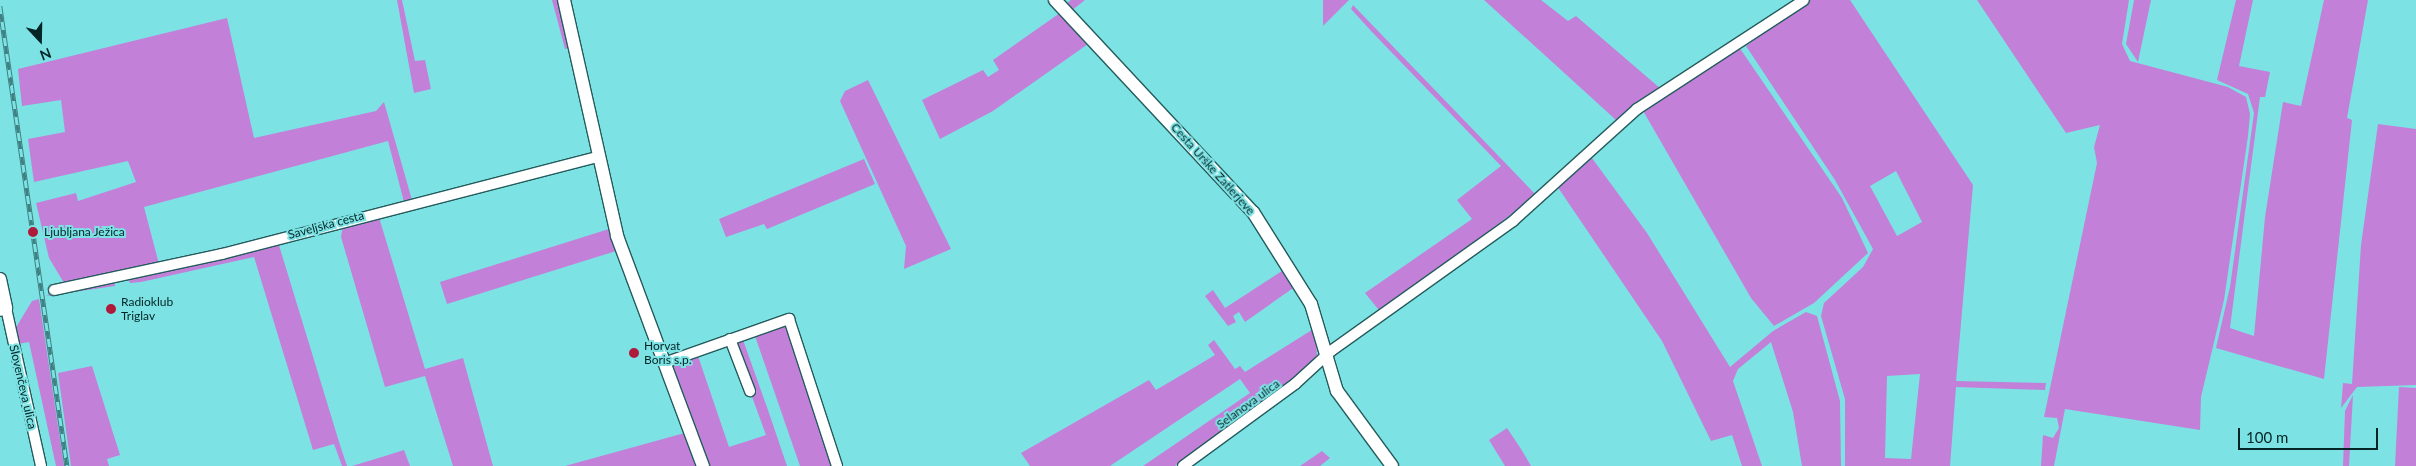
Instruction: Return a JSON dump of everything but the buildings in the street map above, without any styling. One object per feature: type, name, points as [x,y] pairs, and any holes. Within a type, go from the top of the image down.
[{"type":"street","points":[[564,0],[598,156],[626,264],[703,466]]},
{"type":"street","name":"Cesta Urške Zatlerjeve","points":[[1055,0],[1252,212],[1311,304],[1324,358],[1344,403],[1392,466]]},
{"type":"street","name":"Selanova ulica","points":[[1183,466],[1324,358],[1513,221],[1637,109],[1804,0]]},
{"type":"street","name":"Saveljska cesta","points":[[54,290],[222,254],[598,156]]},
{"type":"street","name":"Slovenčeva ulica","points":[[0,279],[3,309],[41,466]]},
{"type":"street","points":[[664,363],[784,320],[792,321],[804,373],[837,466]]},
{"type":"street","points":[[730,339],[750,391]]},
{"type":"shaded area","points":[[397,0],[402,0],[415,61],[425,60],[431,89],[414,93]]},
{"type":"shaded area","points":[[552,0],[557,0],[571,47],[565,49]]},
{"type":"shaded area","points":[[1071,0],[1085,0],[1071,11],[1066,4]]},
{"type":"shaded area","points":[[1323,0],[1349,0],[1323,26]]},
{"type":"shaded area","points":[[1484,0],[1541,0],[1568,21],[1576,16],[1661,89],[1616,120]]},
{"type":"shaded area","points":[[1809,0],[1850,0],[1973,185],[1956,381],[2046,383],[2045,390],[1956,387],[1950,466],[1845,466],[1845,399],[1821,316],[1824,303],[1863,267],[1873,249],[1835,180],[1746,46]],"holes":[[[1896,171],[1922,222],[1897,236],[1870,186]],[[1920,374],[1911,459],[1885,458],[1887,376]]]},
{"type":"shaded area","points":[[1977,0],[2129,0],[2122,44],[2130,61],[2228,87],[2246,97],[2250,114],[2248,136],[2224,300],[2201,397],[2200,430],[2065,409],[2054,466],[2041,466],[2043,435],[2053,438],[2059,428],[2057,418],[2044,417],[2097,163],[2094,147],[2100,125],[2066,133]]},
{"type":"shaded area","points":[[2134,0],[2151,0],[2138,62],[2126,44]]},
{"type":"shaded area","points":[[2236,0],[2253,0],[2239,66],[2270,72],[2265,97],[2260,97],[2230,328],[2254,336],[2265,217],[2283,102],[2301,106],[2324,0],[2368,0],[2347,118],[2352,120],[2324,379],[2216,348],[2230,287],[2254,113],[2248,94],[2217,80]]},
{"type":"shaded area","points":[[1353,5],[1536,195],[1382,314],[1365,293],[1472,219],[1457,200],[1501,166],[1372,32],[1351,9]]},
{"type":"shaded area","points":[[1060,13],[1088,44],[993,111],[940,139],[922,100],[983,70],[988,77],[999,70],[993,60]]},
{"type":"shaded area","points":[[227,18],[254,138],[376,111],[384,102],[412,200],[404,202],[388,141],[144,207],[159,264],[64,283],[49,258],[36,203],[76,193],[78,201],[136,182],[128,161],[34,182],[28,139],[65,132],[61,100],[22,106],[18,69]]},
{"type":"shaded area","points":[[1739,47],[1842,198],[1868,253],[1814,303],[1774,326],[1751,298],[1642,109]]},
{"type":"shaded area","points":[[868,80],[951,249],[904,269],[906,246],[840,101],[845,91]]},
{"type":"shaded area","points":[[2378,124],[2416,129],[2416,385],[2357,387],[2341,408],[2343,383],[2352,384],[2361,245]]},
{"type":"shaded area","points":[[1589,154],[1647,233],[1730,367],[1773,331],[1806,312],[1817,316],[1840,401],[1841,466],[1802,466],[1793,412],[1771,342],[1738,369],[1733,381],[1762,466],[1742,466],[1732,435],[1711,441],[1662,341],[1557,186]]},
{"type":"shaded area","points":[[864,159],[875,184],[767,229],[764,224],[726,237],[719,219]]},
{"type":"shaded area","points":[[378,214],[425,369],[463,358],[493,466],[453,466],[425,376],[385,387],[341,237],[343,225]]},
{"type":"shaded area","points":[[609,229],[616,251],[447,304],[440,282]]},
{"type":"shaded area","points":[[278,242],[347,466],[342,466],[334,444],[313,450],[254,257],[141,282],[130,283],[128,279]]},
{"type":"shaded area","points":[[1285,269],[1296,286],[1245,322],[1239,312],[1233,316],[1236,322],[1228,326],[1205,296],[1213,290],[1225,308]]},
{"type":"shaded area","points":[[114,281],[115,286],[46,296],[53,293]]},
{"type":"shaded area","points":[[39,299],[64,466],[56,466],[29,342],[18,344],[15,329],[32,301]]},
{"type":"shaded area","points":[[790,322],[835,466],[800,466],[754,333]]},
{"type":"shaded area","points":[[1315,328],[1317,355],[1313,363],[1175,466],[1143,466],[1250,393],[1240,379],[1110,466],[1030,466],[1021,453],[1149,380],[1156,390],[1215,355],[1208,345],[1214,340],[1235,369],[1240,366],[1245,372]]},
{"type":"shaded area","points":[[742,337],[787,466],[709,466],[672,365],[698,356],[729,447],[766,435],[732,342]]},
{"type":"shaded area","points":[[92,366],[120,455],[107,459],[109,466],[71,466],[58,373]]},
{"type":"shaded area","points":[[2399,387],[2416,388],[2416,466],[2395,466]]},
{"type":"shaded area","points":[[2353,395],[2349,466],[2343,466],[2345,411]]},
{"type":"shaded area","points":[[1507,428],[1531,466],[1505,466],[1489,440]]},
{"type":"shaded area","points":[[685,433],[699,466],[565,466],[681,434]]},
{"type":"shaded area","points":[[404,450],[410,466],[352,466],[385,456]]},
{"type":"shaded area","points":[[1322,451],[1330,458],[1320,466],[1300,466]]},
{"type":"railway","points":[[0,6],[67,466]]},
{"type":"place","name":"Ljubljana Ježica","points":[[33,232]]},
{"type":"place","name":"Radioklub Triglav","points":[[111,309]]},
{"type":"place","name":"Horvat Boris s.p.","points":[[634,353]]}]
